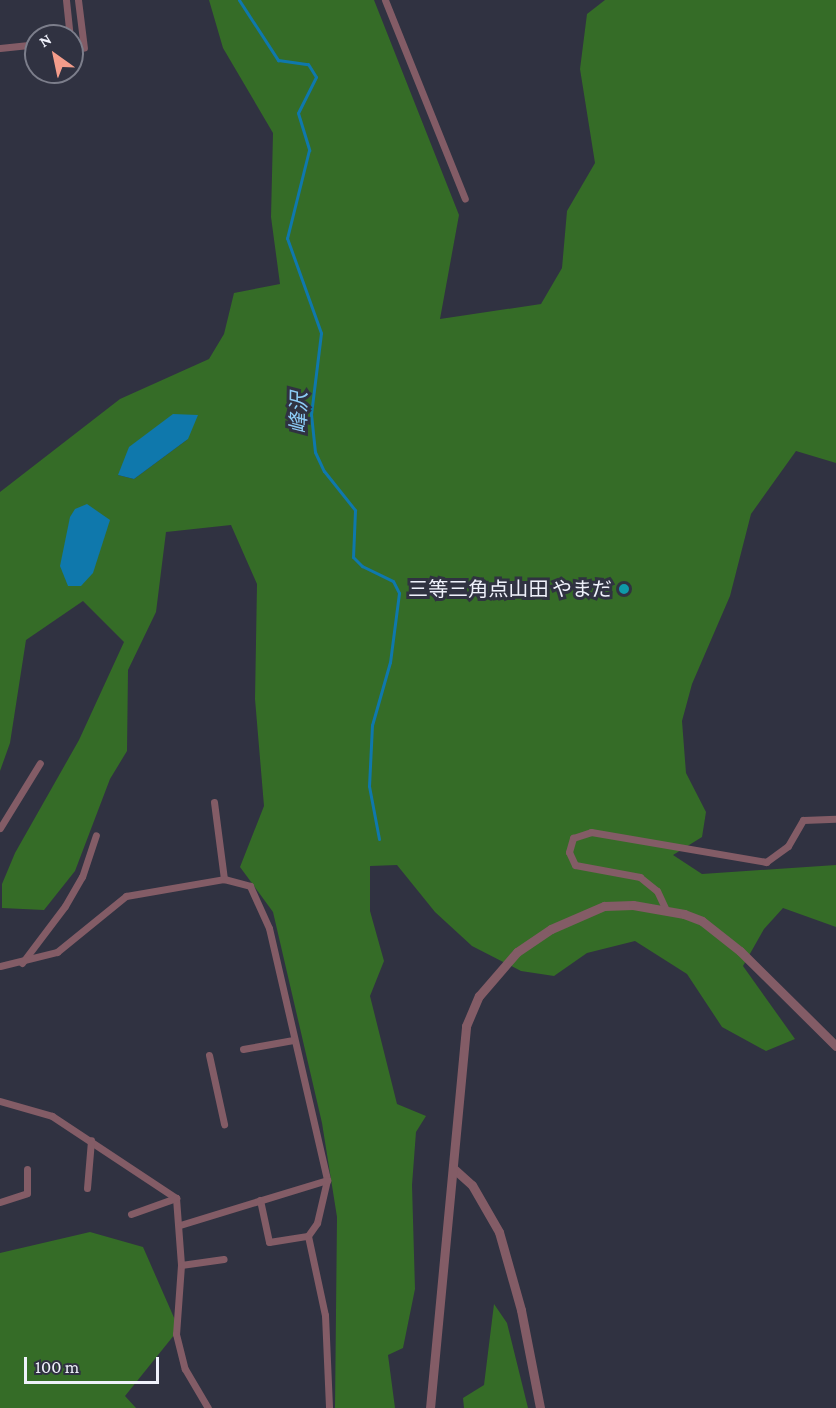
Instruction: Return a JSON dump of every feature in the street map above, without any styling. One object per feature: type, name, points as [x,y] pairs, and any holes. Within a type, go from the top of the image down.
[{"type":"street","points":[[66,0],[69,24]]},
{"type":"street","points":[[78,0],[81,24]]},
{"type":"street","points":[[385,0],[465,199]]},
{"type":"street","points":[[0,48],[24,45]]},
{"type":"street","points":[[0,828],[40,764]]},
{"type":"street","points":[[214,802],[224,879]]},
{"type":"street","points":[[666,910],[657,891],[640,877],[575,865],[569,852],[573,838],[591,832],[766,862],[788,846],[803,820],[836,819]]},
{"type":"street","points":[[22,963],[65,906],[82,877],[96,835]]},
{"type":"street","points":[[0,966],[22,963],[57,952],[126,896],[224,879],[250,886],[269,928],[327,1180],[323,1204],[308,1236],[325,1315],[329,1408]]},
{"type":"street","points":[[430,1408],[466,1026],[479,996],[517,952],[578,915],[604,906],[666,910],[702,921],[740,951],[836,1046]]},
{"type":"street","points":[[243,1050],[293,1040]]},
{"type":"street","points":[[209,1055],[224,1124]]},
{"type":"street","points":[[0,1101],[52,1116],[176,1198],[180,1225],[181,1265],[176,1334],[185,1369],[208,1408]]},
{"type":"street","points":[[87,1188],[91,1140]]},
{"type":"street","points":[[453,1168],[472,1185],[499,1232],[521,1310],[540,1408]]},
{"type":"street","points":[[0,1202],[27,1193],[27,1169]]},
{"type":"street","points":[[180,1225],[327,1180]]},
{"type":"street","points":[[131,1214],[176,1198]]},
{"type":"street","points":[[260,1200],[269,1242],[308,1236]]},
{"type":"street","points":[[181,1265],[224,1259]]},
{"type":"green space","points":[[209,0],[374,0],[459,215],[440,319],[541,304],[562,268],[567,211],[595,163],[580,69],[587,14],[605,0],[836,0],[836,463],[796,451],[751,514],[730,596],[692,684],[682,721],[686,773],[706,812],[702,837],[673,855],[702,874],[836,865],[836,927],[783,908],[764,929],[743,966],[795,1039],[766,1051],[722,1027],[687,974],[635,941],[587,953],[554,976],[521,971],[472,946],[435,912],[397,865],[370,866],[370,911],[384,961],[370,996],[397,1104],[426,1116],[416,1132],[412,1185],[415,1289],[403,1348],[388,1355],[395,1408],[335,1408],[337,1217],[322,1123],[273,912],[240,867],[264,806],[255,699],[257,584],[231,525],[166,532],[156,612],[128,670],[127,751],[110,779],[75,871],[44,910],[2,908],[2,884],[15,853],[79,740],[124,642],[83,601],[26,640],[10,743],[0,771],[0,492],[120,399],[209,359],[224,334],[234,293],[280,284],[271,217],[273,133],[223,48]],"holes":[[[188,439],[134,479],[118,475]]]},
{"type":"green space","points":[[90,1232],[143,1247],[179,1329],[125,1396],[136,1408],[0,1408],[0,1253]]},
{"type":"green space","points":[[494,1304],[507,1323],[528,1408],[464,1408],[463,1398],[484,1385]]},
{"type":"water","points":[[173,414],[198,415],[188,439],[134,479],[118,475],[129,447]]},
{"type":"water","points":[[87,504],[110,520],[93,573],[81,586],[68,586],[60,566],[70,517],[75,509]]},
{"type":"waterway","name":"峰沢","points":[[239,0],[278,60],[308,64],[316,77],[298,113],[309,150],[287,238],[321,333],[311,414],[315,452],[324,471],[355,510],[353,557],[362,566],[393,581],[399,593],[390,662],[372,725],[369,786],[379,839]]},
{"type":"place","name":"三等三角点山田 やまだ","points":[[624,589]]}]
